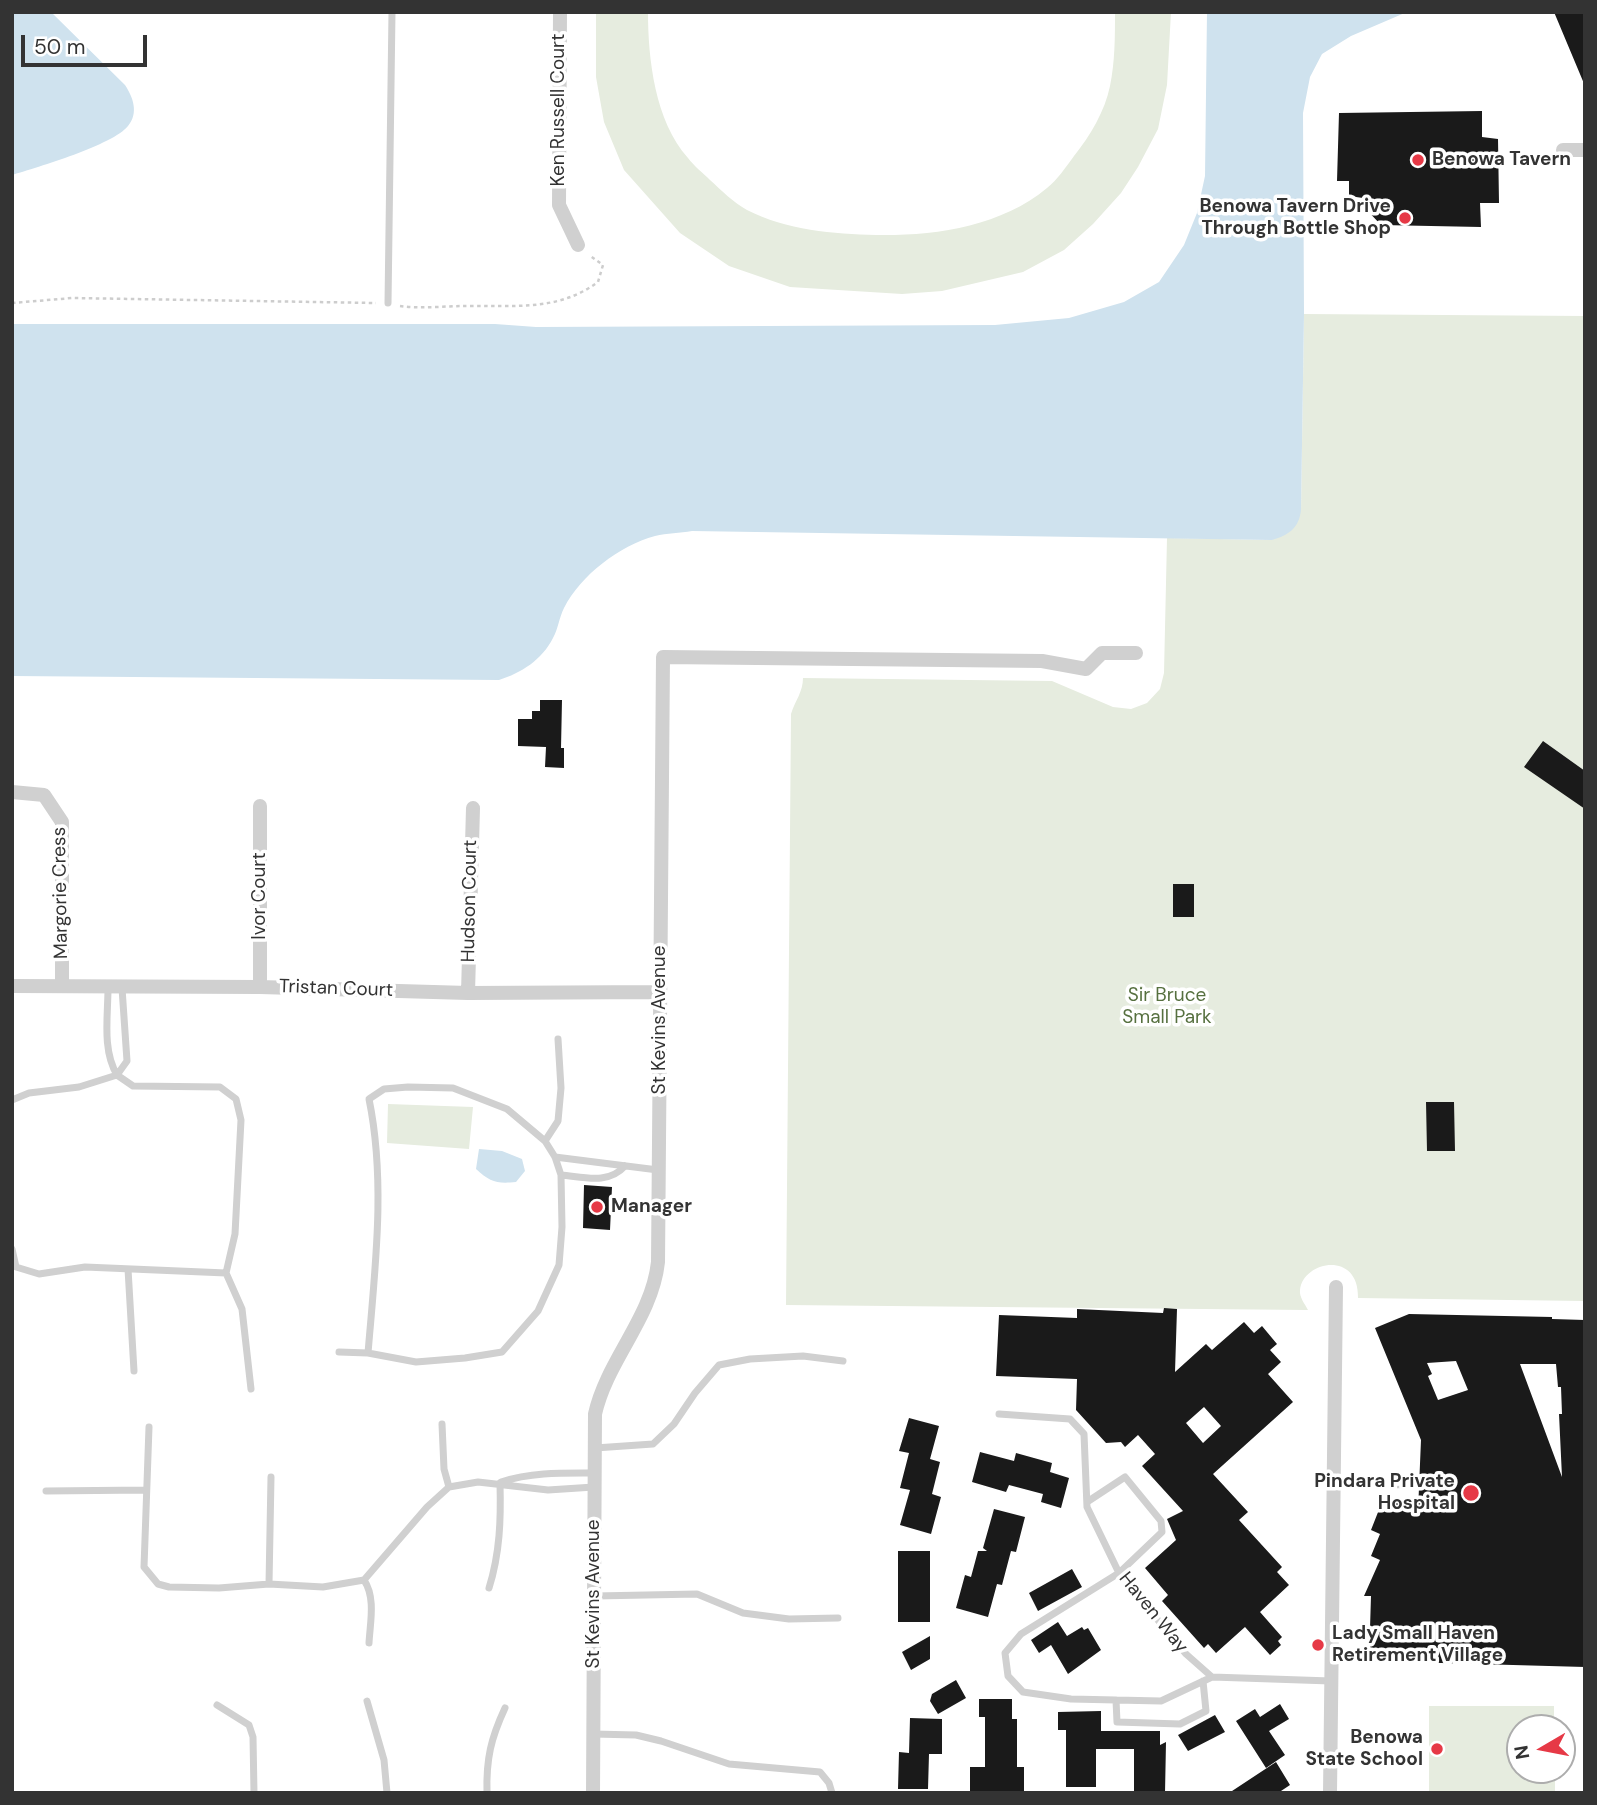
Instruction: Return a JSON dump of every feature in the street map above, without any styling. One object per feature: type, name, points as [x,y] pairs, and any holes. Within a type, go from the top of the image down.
[{"type":"street","name":"Ken Russell Court","points":[[560,12],[559,205],[578,246]]},
{"type":"street","points":[[1563,150],[1585,150]]},
{"type":"street","name":"St Kevins Avenue","points":[[593,1793],[596,1414],[603,1386],[645,1306],[656,1279],[663,657],[1042,661],[1086,669],[1102,653],[1136,653]]},
{"type":"street","name":"Margorie Cress","points":[[12,792],[44,795],[62,822],[62,986]]},
{"type":"street","name":"Ivor Court","points":[[260,806],[260,987]]},
{"type":"street","name":"Hudson Court","points":[[468,993],[473,808]]},
{"type":"street","name":"Tristan Court","points":[[12,986],[260,987],[468,993],[660,992]]},
{"type":"street","points":[[1330,1793],[1336,1287]]},
{"type":"lane","points":[[388,303],[392,12]]},
{"type":"lane","points":[[115,988],[107,1038],[110,1065],[117,1075],[133,1086],[220,1087],[236,1098],[242,1120],[235,1234],[226,1273],[242,1309],[251,1389]]},
{"type":"lane","points":[[12,1100],[29,1093],[79,1087],[117,1075],[127,1061],[128,1047],[123,1013],[115,988]]},
{"type":"lane","points":[[545,1141],[558,1121],[561,1088],[558,1039]]},
{"type":"lane","points":[[339,1352],[368,1353],[416,1362],[502,1352],[538,1311],[559,1265],[562,1227],[561,1175],[555,1157],[545,1141],[507,1109],[453,1088],[384,1089],[369,1099],[378,1172],[377,1254],[368,1353]]},
{"type":"lane","points":[[555,1157],[659,1170]]},
{"type":"lane","points":[[561,1175],[607,1178],[617,1175],[625,1166]]},
{"type":"lane","points":[[12,1249],[14,1270],[39,1274],[85,1267],[226,1273]]},
{"type":"lane","points":[[128,1269],[134,1371]]},
{"type":"lane","points":[[595,1448],[653,1444],[674,1424],[695,1393],[719,1365],[750,1359],[803,1356],[843,1361]]},
{"type":"lane","name":"Haven Way","points":[[999,1414],[1070,1419],[1084,1434],[1087,1507],[1119,1573],[1186,1654],[1212,1677]]},
{"type":"lane","points":[[442,1424],[444,1469],[449,1487]]},
{"type":"lane","points":[[149,1427],[144,1567],[158,1584],[169,1587],[219,1588],[269,1584],[316,1587],[364,1580],[427,1507],[449,1487],[478,1482],[548,1489],[595,1480]]},
{"type":"lane","points":[[500,1483],[519,1476],[540,1474],[595,1480]]},
{"type":"lane","points":[[1087,1502],[1125,1476],[1161,1521],[1162,1532],[1119,1573],[1021,1634],[1005,1653],[1007,1676],[1023,1692],[1071,1699],[1161,1701],[1212,1677],[1331,1681]]},
{"type":"lane","points":[[269,1584],[271,1477]]},
{"type":"lane","points":[[489,1588],[498,1559],[500,1483]]},
{"type":"lane","points":[[46,1491],[146,1490]]},
{"type":"lane","points":[[364,1580],[369,1587],[371,1599],[369,1643]]},
{"type":"lane","points":[[594,1596],[697,1594],[743,1613],[789,1619],[838,1618]]},
{"type":"lane","points":[[1116,1700],[1117,1723],[1180,1724],[1206,1711],[1203,1681]]},
{"type":"lane","points":[[367,1702],[384,1760],[387,1793]]},
{"type":"lane","points":[[217,1705],[249,1725],[253,1737],[254,1793]]},
{"type":"lane","points":[[487,1793],[492,1737],[505,1708]]},
{"type":"lane","points":[[593,1734],[626,1734],[662,1741],[729,1764],[820,1772],[829,1783],[832,1793]]},
{"type":"path","points":[[12,303],[72,298],[388,303],[404,307],[533,306],[582,294],[598,282],[603,265],[578,246]]},
{"type":"path","points":[[1390,1487],[1419,1487]]},
{"type":"green space","points":[[596,12],[648,12],[652,69],[661,108],[677,143],[690,161],[747,210],[778,222],[827,232],[898,235],[943,231],[1009,212],[1047,188],[1086,140],[1105,105],[1113,68],[1115,12],[1171,12],[1167,85],[1158,129],[1121,193],[1093,224],[1064,250],[1023,272],[942,291],[902,294],[790,287],[729,266],[680,233],[624,170],[604,122],[596,77]]},
{"type":"green space","name":"Sir Bruce Small Park","points":[[1304,314],[1585,316],[1585,1301],[1358,1298],[1356,1283],[1350,1272],[1330,1265],[1310,1272],[1303,1280],[1300,1293],[1308,1310],[786,1305],[791,714],[803,678],[1052,681],[1113,707],[1131,709],[1147,703],[1160,689],[1164,673],[1167,538],[1272,540],[1301,510]]},
{"type":"green space","points":[[388,1104],[473,1107],[469,1149],[387,1143]]},
{"type":"green space","points":[[1429,1706],[1554,1706],[1554,1714],[1506,1714],[1506,1784],[1555,1784],[1555,1793],[1429,1793]]},
{"type":"water","points":[[12,12],[51,12],[125,85],[134,110],[128,126],[107,141],[12,175]]},
{"type":"water","points":[[1207,12],[1407,12],[1351,36],[1322,54],[1310,77],[1303,113],[1301,510],[1295,526],[1283,536],[1272,540],[692,531],[660,535],[641,541],[602,563],[571,596],[553,638],[543,653],[515,674],[499,680],[12,676],[12,324],[495,324],[536,327],[995,325],[1069,318],[1124,302],[1159,282],[1184,245],[1197,213],[1205,176]]},
{"type":"water","points":[[479,1149],[502,1151],[522,1159],[525,1171],[516,1182],[499,1182],[485,1177],[476,1169]]},
{"type":"building","points":[[1554,12],[1585,12],[1585,86]]},
{"type":"building","name":"Benowa Tavern","points":[[1482,111],[1482,137],[1498,139],[1499,203],[1480,203],[1481,227],[1381,225],[1364,207],[1363,198],[1349,196],[1349,181],[1337,181],[1339,113]]},
{"type":"building","points":[[540,700],[562,700],[561,748],[564,748],[564,768],[545,767],[546,747],[518,746],[518,719],[532,719],[532,711],[540,711]]},
{"type":"building","points":[[1543,741],[1585,771],[1585,809],[1524,767]]},
{"type":"building","points":[[1173,884],[1194,884],[1194,917],[1173,917]]},
{"type":"building","points":[[1426,1102],[1454,1102],[1455,1151],[1427,1151]]},
{"type":"building","name":"Manager","points":[[584,1185],[612,1187],[610,1230],[583,1228]]},
{"type":"building","points":[[1164,1308],[1177,1309],[1175,1372],[1206,1344],[1212,1350],[1244,1322],[1254,1333],[1262,1326],[1277,1344],[1270,1350],[1281,1362],[1268,1374],[1293,1402],[1213,1474],[1248,1512],[1239,1520],[1282,1567],[1277,1572],[1289,1585],[1260,1612],[1282,1637],[1278,1641],[1281,1645],[1270,1655],[1245,1627],[1216,1653],[1208,1644],[1204,1648],[1162,1601],[1168,1595],[1145,1568],[1176,1540],[1167,1519],[1183,1511],[1142,1466],[1155,1454],[1138,1435],[1125,1447],[1121,1442],[1106,1443],[1076,1410],[1077,1379],[996,1376],[999,1315],[1077,1318],[1077,1309],[1163,1313]],"holes":[[[1204,1407],[1221,1426],[1203,1443],[1186,1423]]]},
{"type":"building","name":"Pindara Private Hospital","points":[[1409,1314],[1585,1320],[1585,1667],[1369,1661],[1371,1596],[1364,1596],[1380,1560],[1371,1556],[1380,1534],[1371,1530],[1382,1502],[1390,1506],[1392,1501],[1418,1511],[1421,1440],[1375,1328]],"holes":[[[1456,1361],[1468,1390],[1438,1400],[1428,1376],[1432,1374],[1427,1363]],[[1520,1364],[1556,1364],[1558,1387],[1561,1387],[1562,1414],[1559,1414],[1562,1477]]]},
{"type":"building","points":[[909,1418],[939,1426],[930,1459],[940,1462],[932,1494],[941,1497],[931,1534],[900,1525],[910,1490],[900,1488],[909,1453],[899,1451]]},
{"type":"building","points":[[980,1452],[1014,1461],[1016,1453],[1052,1463],[1050,1472],[1069,1478],[1061,1508],[1041,1502],[1043,1494],[1009,1485],[1006,1492],[972,1482]]},
{"type":"building","points":[[994,1509],[1025,1517],[1016,1552],[1011,1551],[1002,1585],[997,1584],[988,1617],[956,1608],[965,1575],[971,1577],[978,1551],[987,1551],[983,1548]]},
{"type":"building","points":[[898,1551],[930,1551],[930,1622],[898,1622]]},
{"type":"building","points":[[1072,1569],[1082,1587],[1038,1611],[1029,1593]]},
{"type":"building","points":[[1058,1622],[1067,1636],[1082,1627],[1084,1630],[1088,1628],[1101,1650],[1068,1674],[1051,1645],[1039,1653],[1031,1640]]},
{"type":"building","points":[[930,1636],[930,1659],[911,1670],[902,1652]]},
{"type":"building","points":[[956,1680],[966,1698],[938,1714],[930,1701],[932,1694]]},
{"type":"building","points":[[979,1699],[1012,1699],[1012,1719],[1017,1719],[1017,1767],[1024,1767],[1024,1793],[970,1793],[970,1767],[985,1767],[985,1717],[979,1717]]},
{"type":"building","points":[[1280,1704],[1289,1719],[1269,1731],[1285,1755],[1266,1768],[1236,1721],[1255,1709],[1260,1717]]},
{"type":"building","points":[[1101,1711],[1101,1731],[1160,1731],[1160,1745],[1166,1742],[1165,1793],[1134,1793],[1134,1749],[1096,1749],[1096,1787],[1066,1787],[1066,1730],[1058,1730],[1058,1712]]},
{"type":"building","points":[[1215,1715],[1225,1732],[1188,1751],[1178,1735]]},
{"type":"building","points":[[910,1718],[942,1719],[942,1754],[929,1754],[928,1789],[898,1789],[899,1752],[909,1753]]},
{"type":"building","points":[[1276,1762],[1290,1785],[1278,1793],[1229,1793]]},
{"type":"place","name":"Benowa Tavern","points":[[1418,160]]},
{"type":"place","name":"Benowa Tavern Drive Through Bottle Shop","points":[[1405,218]]},
{"type":"place","name":"Manager","points":[[597,1207]]},
{"type":"place","name":"Pindara Private Hospital","points":[[1471,1493]]},
{"type":"place","name":"Lady Small Haven Retirement Village","points":[[1318,1645]]},
{"type":"place","name":"Benowa State School","points":[[1437,1749]]}]
